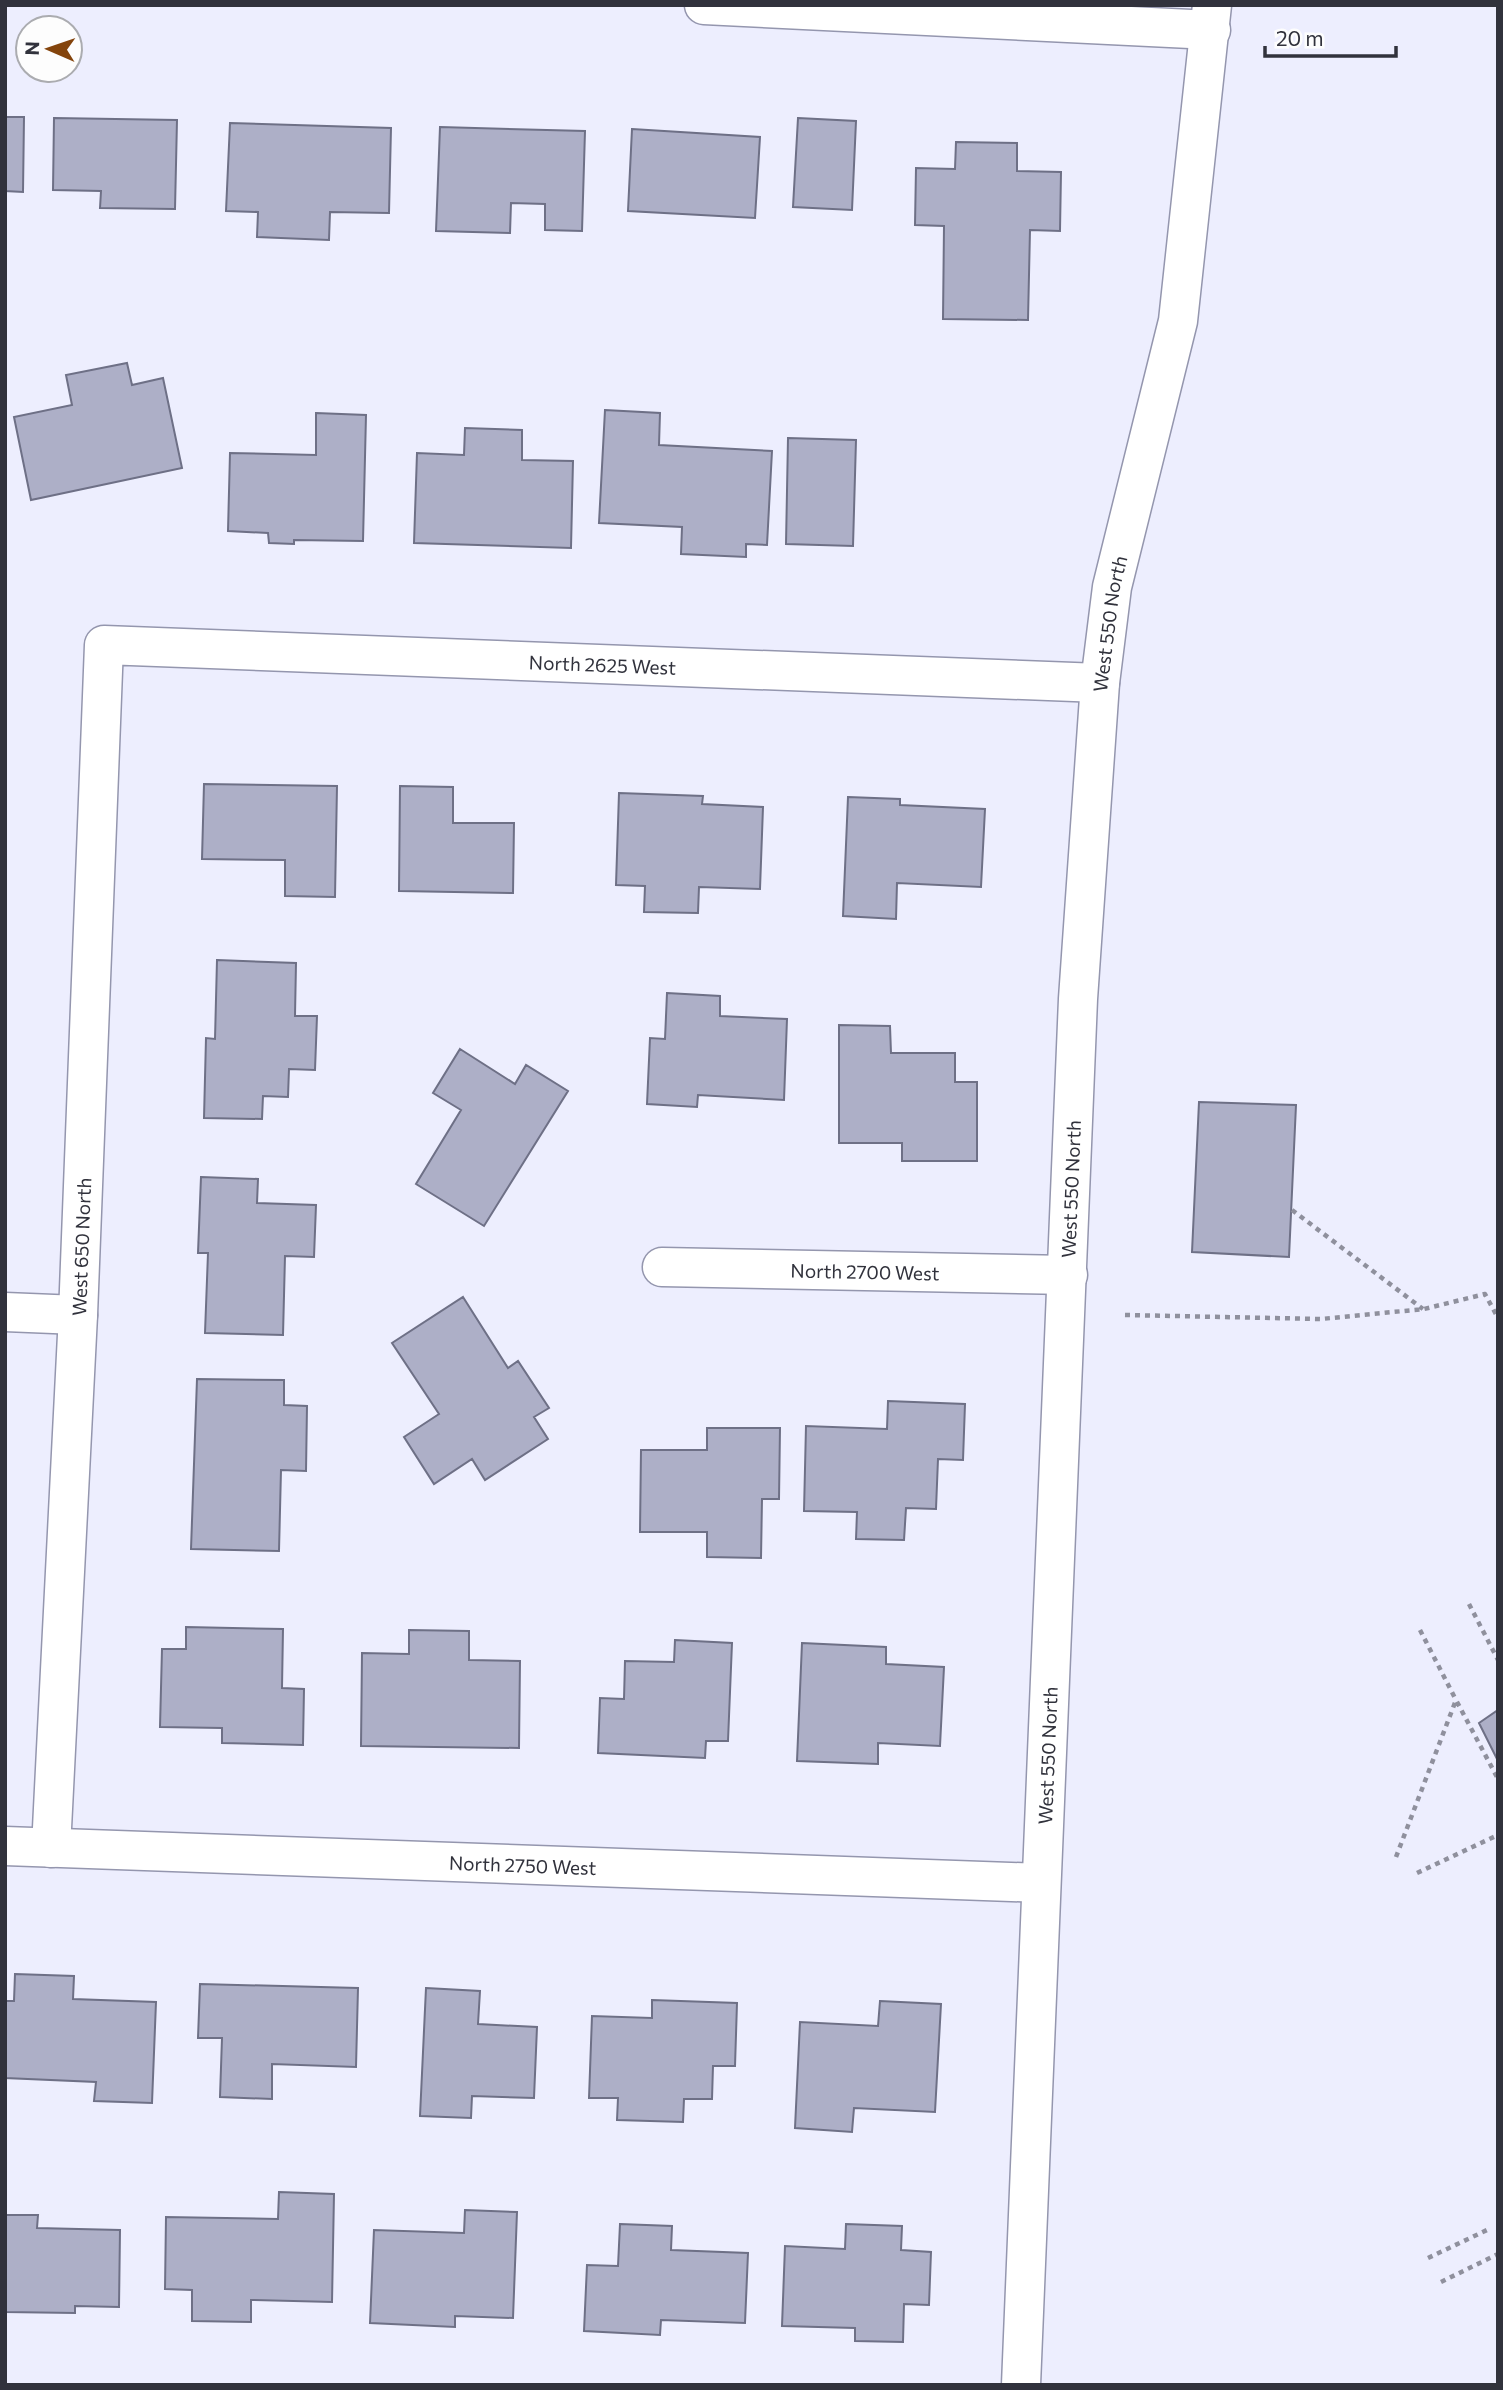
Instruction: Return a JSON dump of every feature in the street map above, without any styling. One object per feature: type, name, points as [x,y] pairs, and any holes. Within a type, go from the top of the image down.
[{"type":"street","points":[[704,5],[1212,17]]},
{"type":"street","name":"West 550 North","points":[[1021,2385],[1078,999],[1100,683],[1112,587],[1178,321],[1212,17]]},
{"type":"street","name":"North 2625 West","points":[[104,645],[1100,683]]},
{"type":"street","name":"West 650 North","points":[[51,1847],[78,1315],[104,645]]},
{"type":"street","name":"North 2700 West","points":[[662,1267],[1068,1275]]},
{"type":"street","points":[[5,1312],[78,1315]]},
{"type":"street","name":"North 2750 West","points":[[5,1846],[1041,1883]]},
{"type":"path","points":[[1292,1210],[1423,1309]]},
{"type":"path","points":[[1125,1315],[1321,1319],[1423,1309],[1485,1294],[1498,1318]]},
{"type":"path","points":[[1469,1604],[1498,1660]]},
{"type":"path","points":[[1420,1630],[1498,1779]]},
{"type":"path","points":[[1396,1857],[1457,1700]]},
{"type":"path","points":[[1417,1873],[1498,1835]]},
{"type":"path","points":[[1428,2258],[1487,2230]]},
{"type":"path","points":[[1441,2282],[1498,2254]]},
{"type":"building","points":[[5,117],[24,117],[23,192],[5,191]]},
{"type":"building","points":[[54,118],[177,120],[175,209],[100,208],[101,191],[53,190]]},
{"type":"building","points":[[798,118],[856,121],[852,210],[793,207]]},
{"type":"building","points":[[230,123],[391,128],[389,213],[330,212],[329,240],[257,237],[258,212],[226,211]]},
{"type":"building","points":[[440,127],[585,131],[582,231],[545,230],[545,204],[511,203],[510,233],[436,231]]},
{"type":"building","points":[[632,129],[760,137],[755,218],[628,211]]},
{"type":"building","points":[[956,142],[1017,143],[1017,171],[1061,172],[1060,231],[1030,230],[1028,320],[943,319],[944,226],[915,225],[916,168],[955,169]]},
{"type":"building","points":[[127,363],[132,385],[163,378],[182,468],[31,500],[14,417],[72,405],[66,375]]},
{"type":"building","points":[[605,410],[660,413],[659,445],[772,451],[767,545],[746,544],[746,557],[681,554],[682,527],[599,523]]},
{"type":"building","points":[[316,413],[366,415],[363,541],[294,540],[294,544],[269,543],[268,533],[228,531],[230,453],[316,455]]},
{"type":"building","points":[[465,428],[522,430],[522,460],[573,461],[571,548],[414,543],[417,453],[464,455]]},
{"type":"building","points":[[788,438],[856,440],[853,546],[786,544]]},
{"type":"building","points":[[204,784],[337,786],[335,897],[285,896],[285,860],[202,859]]},
{"type":"building","points":[[400,786],[453,787],[453,823],[514,823],[513,893],[399,891]]},
{"type":"building","points":[[619,793],[703,796],[702,804],[763,807],[760,889],[699,887],[698,913],[644,912],[645,886],[616,885]]},
{"type":"building","points":[[848,797],[900,799],[900,805],[985,809],[981,887],[897,883],[896,919],[843,916]]},
{"type":"building","points":[[217,960],[296,963],[295,1016],[317,1016],[315,1070],[289,1069],[288,1097],[263,1096],[262,1119],[204,1118],[206,1038],[215,1039]]},
{"type":"building","points":[[667,993],[720,996],[720,1016],[787,1019],[784,1100],[698,1095],[697,1107],[647,1104],[650,1038],[665,1039]]},
{"type":"building","points":[[839,1025],[890,1026],[891,1053],[955,1053],[955,1082],[977,1082],[977,1161],[902,1161],[902,1143],[839,1143]]},
{"type":"building","points":[[460,1049],[515,1084],[526,1065],[568,1091],[484,1226],[416,1184],[461,1110],[433,1093]]},
{"type":"building","points":[[1199,1102],[1296,1105],[1289,1257],[1192,1252]]},
{"type":"building","points":[[201,1177],[258,1179],[257,1203],[316,1205],[314,1257],[285,1256],[283,1335],[205,1333],[208,1253],[198,1253]]},
{"type":"building","points":[[463,1297],[508,1368],[518,1361],[549,1408],[534,1417],[548,1439],[485,1480],[472,1459],[434,1484],[404,1437],[439,1414],[392,1343]]},
{"type":"building","points":[[197,1379],[284,1380],[284,1405],[307,1406],[306,1471],[281,1470],[279,1551],[191,1549]]},
{"type":"building","points":[[888,1401],[965,1404],[963,1460],[938,1459],[936,1509],[906,1508],[904,1540],[856,1539],[857,1512],[804,1511],[806,1426],[887,1429]]},
{"type":"building","points":[[707,1428],[780,1428],[779,1499],[762,1499],[761,1558],[707,1557],[707,1532],[640,1532],[641,1450],[707,1450]]},
{"type":"building","points":[[186,1627],[283,1629],[282,1688],[304,1689],[303,1745],[222,1743],[222,1728],[160,1727],[162,1649],[186,1649]]},
{"type":"building","points":[[409,1630],[469,1631],[469,1660],[520,1661],[519,1748],[361,1746],[362,1653],[409,1654]]},
{"type":"building","points":[[675,1640],[732,1643],[728,1741],[706,1741],[705,1758],[598,1753],[600,1698],[624,1699],[625,1661],[674,1662]]},
{"type":"building","points":[[802,1643],[886,1647],[886,1664],[944,1667],[940,1746],[878,1743],[878,1764],[797,1761]]},
{"type":"building","points":[[1498,1710],[1498,1761],[1479,1723]]},
{"type":"building","points":[[15,1974],[74,1976],[73,1999],[156,2002],[152,2103],[94,2101],[96,2082],[5,2078],[5,2001],[14,2001]]},
{"type":"building","points":[[200,1984],[358,1988],[356,2067],[272,2064],[272,2099],[220,2097],[222,2038],[198,2038]]},
{"type":"building","points":[[426,1988],[480,1991],[478,2024],[537,2027],[534,2098],[472,2096],[471,2118],[420,2116]]},
{"type":"building","points":[[652,2000],[737,2003],[735,2066],[713,2066],[712,2099],[684,2099],[683,2122],[617,2120],[618,2098],[589,2098],[592,2016],[652,2018]]},
{"type":"building","points":[[880,2001],[941,2004],[935,2112],[854,2108],[852,2132],[795,2128],[800,2022],[878,2026]]},
{"type":"building","points":[[279,2192],[334,2194],[332,2302],[251,2300],[251,2322],[192,2321],[192,2290],[165,2289],[166,2217],[278,2219]]},
{"type":"building","points":[[465,2210],[517,2212],[513,2318],[455,2316],[455,2327],[370,2323],[374,2230],[464,2233]]},
{"type":"building","points":[[5,2215],[38,2215],[37,2228],[120,2230],[119,2307],[75,2306],[75,2313],[5,2312]]},
{"type":"building","points":[[620,2224],[672,2226],[671,2250],[748,2253],[745,2323],[661,2320],[660,2335],[584,2331],[587,2265],[618,2266]]},
{"type":"building","points":[[846,2224],[902,2226],[901,2250],[931,2252],[929,2305],[904,2304],[903,2342],[855,2341],[855,2328],[782,2326],[785,2246],[845,2249]]}]
